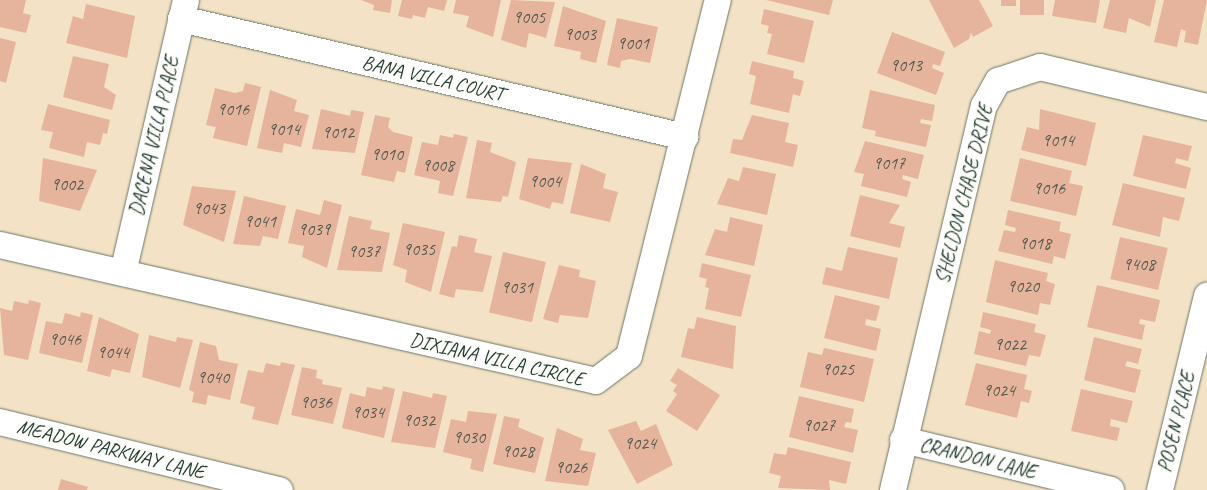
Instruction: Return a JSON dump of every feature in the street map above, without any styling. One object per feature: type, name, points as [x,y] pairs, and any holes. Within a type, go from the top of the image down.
[{"type":"street","name":"DIXIANA VILLA CIRCLE","points":[[0,245],[596,381],[629,356],[718,0]]},
{"type":"street","name":"BANA VILLA COURT","points":[[184,10],[685,137]]},
{"type":"street","name":"DACENA VILLA PLACE","points":[[122,273],[184,10]]},
{"type":"street","name":"SHELDON CHASE DRIVE","points":[[892,490],[984,106],[998,81],[1040,67],[1207,107]]},
{"type":"street","name":"POSEN PLACE","points":[[1160,490],[1207,296]]},
{"type":"street","name":"MEADOW PARKWAY LANE","points":[[0,422],[280,490]]},
{"type":"street","name":"CRANDON LANE","points":[[904,440],[1110,490]]},
{"type":"building","points":[[0,0],[26,0],[23,13],[31,15],[26,33],[0,27]]},
{"type":"building","points":[[361,0],[392,0],[390,13],[373,10],[374,5]]},
{"type":"building","points":[[402,0],[447,0],[444,11],[428,7],[425,18],[413,15],[412,19],[398,16]]},
{"type":"building","points":[[456,0],[501,0],[493,37],[466,27],[469,16],[453,13]]},
{"type":"building","points":[[511,0],[555,2],[546,38],[529,33],[526,48],[501,40]]},
{"type":"building","points":[[766,0],[833,0],[829,15]]},
{"type":"building","points":[[929,0],[979,0],[993,26],[973,37],[971,33],[969,39],[954,48]]},
{"type":"building","points":[[1001,0],[1016,0],[1016,6],[1001,6]]},
{"type":"building","points":[[1020,0],[1044,0],[1044,15],[1020,15]]},
{"type":"building","points":[[1055,0],[1100,0],[1096,23],[1052,16]]},
{"type":"building","points":[[1110,0],[1156,0],[1150,27],[1129,18],[1126,33],[1103,28]]},
{"type":"building","points":[[1164,0],[1207,0],[1198,45],[1184,42],[1186,31],[1181,29],[1177,47],[1154,42]]},
{"type":"building","points":[[86,4],[135,16],[127,58],[66,43],[73,16],[83,19]]},
{"type":"building","points":[[563,6],[606,21],[596,63],[580,59],[581,52],[554,46]]},
{"type":"building","points":[[764,9],[814,21],[804,63],[767,54],[772,34],[767,33],[769,26],[761,24]]},
{"type":"building","points":[[617,18],[658,27],[650,63],[630,59],[621,61],[620,68],[607,65]]},
{"type":"building","points":[[892,32],[945,52],[940,66],[933,64],[932,68],[944,73],[936,95],[877,73]]},
{"type":"building","points":[[0,38],[16,42],[6,83],[0,81]]},
{"type":"building","points":[[73,56],[109,64],[104,87],[116,95],[112,110],[63,97]]},
{"type":"building","points":[[752,61],[794,71],[793,78],[804,81],[800,96],[793,94],[789,113],[750,104],[756,76],[749,74]]},
{"type":"building","points":[[245,83],[261,87],[247,146],[213,138],[216,127],[206,125],[215,88],[235,93],[243,91]]},
{"type":"building","points":[[270,90],[297,100],[294,111],[309,115],[301,147],[284,143],[282,153],[257,148]]},
{"type":"building","points":[[870,90],[935,105],[932,121],[921,119],[920,123],[931,125],[926,147],[875,136],[876,131],[862,128]]},
{"type":"building","points":[[48,104],[110,120],[107,134],[103,133],[100,145],[87,142],[84,157],[49,148],[53,132],[41,130]]},
{"type":"building","points":[[321,109],[350,116],[351,110],[364,112],[355,153],[312,149]]},
{"type":"building","points":[[1040,109],[1096,123],[1086,166],[1021,150],[1027,127],[1039,130]]},
{"type":"building","points":[[375,115],[390,118],[388,127],[393,132],[413,137],[405,173],[397,171],[394,182],[361,175]]},
{"type":"building","points":[[752,115],[789,123],[785,142],[798,145],[793,167],[730,153],[733,139],[742,140]]},
{"type":"building","points":[[454,134],[468,137],[453,196],[438,193],[440,181],[414,175],[422,142],[438,145],[440,135],[453,138]]},
{"type":"building","points":[[1143,135],[1192,146],[1188,161],[1176,158],[1175,163],[1191,168],[1186,189],[1133,176]]},
{"type":"building","points":[[477,140],[492,143],[490,152],[516,162],[508,197],[503,196],[501,202],[466,198]]},
{"type":"building","points":[[865,141],[924,155],[918,179],[903,175],[902,179],[911,182],[907,197],[861,186],[864,174],[854,172]]},
{"type":"building","points":[[43,158],[97,170],[80,211],[39,201]]},
{"type":"building","points":[[528,158],[572,163],[563,204],[552,202],[550,209],[519,199]]},
{"type":"building","points":[[1020,158],[1072,171],[1069,183],[1083,186],[1076,216],[1010,201]]},
{"type":"building","points":[[581,164],[606,174],[603,188],[618,192],[610,222],[570,213]]},
{"type":"building","points":[[743,167],[776,174],[767,215],[717,204],[728,178],[739,181]]},
{"type":"building","points":[[1123,183],[1185,198],[1179,221],[1163,217],[1160,237],[1112,225]]},
{"type":"building","points":[[192,186],[236,191],[224,242],[183,225]]},
{"type":"building","points":[[860,195],[900,205],[889,223],[905,227],[900,248],[850,236]]},
{"type":"building","points":[[244,196],[286,206],[278,239],[263,236],[260,246],[233,244]]},
{"type":"building","points":[[324,200],[342,205],[327,268],[302,257],[304,246],[288,243],[296,209],[320,215]]},
{"type":"building","points":[[1008,210],[1061,222],[1059,231],[1071,234],[1065,259],[1054,256],[1052,264],[998,251],[1004,230],[1015,232],[1016,228],[1005,225]]},
{"type":"building","points":[[349,216],[372,221],[370,229],[390,233],[382,272],[337,270]]},
{"type":"building","points":[[730,217],[763,225],[754,266],[705,255],[715,229],[727,232]]},
{"type":"building","points":[[403,223],[445,232],[431,292],[405,282],[407,270],[393,265]]},
{"type":"building","points":[[459,235],[477,239],[474,252],[492,256],[483,292],[456,289],[454,298],[439,294],[452,246],[457,247]]},
{"type":"building","points":[[1120,237],[1168,248],[1158,290],[1110,279]]},
{"type":"building","points":[[848,247],[898,258],[889,299],[822,284],[826,267],[842,271]]},
{"type":"building","points":[[503,252],[546,262],[532,322],[489,312]]},
{"type":"building","points":[[995,260],[1048,273],[1046,281],[1055,284],[1050,305],[1040,303],[1038,315],[986,302]]},
{"type":"building","points":[[702,263],[751,275],[741,317],[705,309],[709,288],[705,287],[707,279],[699,277]]},
{"type":"building","points":[[559,265],[580,270],[579,277],[596,281],[588,318],[560,315],[558,323],[543,319]]},
{"type":"building","points":[[1097,285],[1160,300],[1155,322],[1140,319],[1139,324],[1145,325],[1142,340],[1087,327]]},
{"type":"building","points":[[835,295],[880,306],[876,321],[866,319],[865,325],[881,329],[876,351],[824,338]]},
{"type":"building","points":[[29,300],[41,303],[28,360],[4,355],[0,308],[12,311],[14,301],[28,304]]},
{"type":"building","points":[[81,312],[93,315],[82,363],[39,353],[46,321],[62,324],[65,313],[80,317]]},
{"type":"building","points":[[983,312],[1036,324],[1034,332],[1046,335],[1040,357],[1029,355],[1026,366],[974,354],[979,331],[990,334],[991,330],[980,327]]},
{"type":"building","points":[[99,317],[139,334],[130,373],[112,369],[110,377],[87,371]]},
{"type":"building","points":[[697,317],[736,326],[733,369],[681,357],[688,328],[694,329]]},
{"type":"building","points":[[149,335],[176,342],[177,337],[193,340],[180,388],[142,377]]},
{"type":"building","points":[[1094,337],[1142,349],[1138,364],[1127,361],[1125,366],[1141,370],[1135,393],[1084,380]]},
{"type":"building","points":[[200,342],[216,346],[219,360],[238,364],[230,400],[208,395],[206,405],[192,402],[194,392],[189,390]]},
{"type":"building","points":[[824,348],[874,359],[864,402],[800,387],[808,352],[822,355]]},
{"type":"building","points":[[281,362],[295,365],[278,425],[252,419],[255,407],[240,403],[248,370],[263,373],[266,363],[280,366]]},
{"type":"building","points":[[976,363],[1027,375],[1024,389],[1032,391],[1029,403],[1021,401],[1017,418],[965,405]]},
{"type":"building","points":[[302,367],[317,370],[316,378],[323,380],[322,384],[342,388],[333,424],[291,415]]},
{"type":"building","points":[[678,368],[720,395],[697,431],[666,411],[677,394],[673,391],[677,385],[670,381]]},
{"type":"building","points":[[383,386],[395,389],[384,438],[342,428],[350,393],[365,397],[367,387],[382,390]]},
{"type":"building","points":[[1081,389],[1133,401],[1127,423],[1111,419],[1110,426],[1120,428],[1117,441],[1071,431]]},
{"type":"building","points":[[403,391],[432,398],[433,393],[447,396],[435,448],[391,442]]},
{"type":"building","points":[[799,396],[854,409],[851,423],[846,422],[844,427],[858,430],[853,453],[789,437]]},
{"type":"building","points":[[468,411],[497,414],[483,472],[470,469],[472,459],[443,452],[451,419],[466,422]]},
{"type":"building","points":[[504,416],[520,419],[518,427],[544,438],[535,473],[493,464]]},
{"type":"building","points":[[636,421],[641,431],[656,424],[673,465],[637,484],[608,430]]},
{"type":"building","points":[[557,428],[583,439],[580,450],[596,453],[588,486],[545,481]]},
{"type":"building","points":[[788,447],[851,462],[846,484],[829,480],[830,490],[778,488],[781,476],[769,473],[774,453],[786,455]]},
{"type":"building","points":[[61,479],[88,487],[87,490],[58,490]]}]
